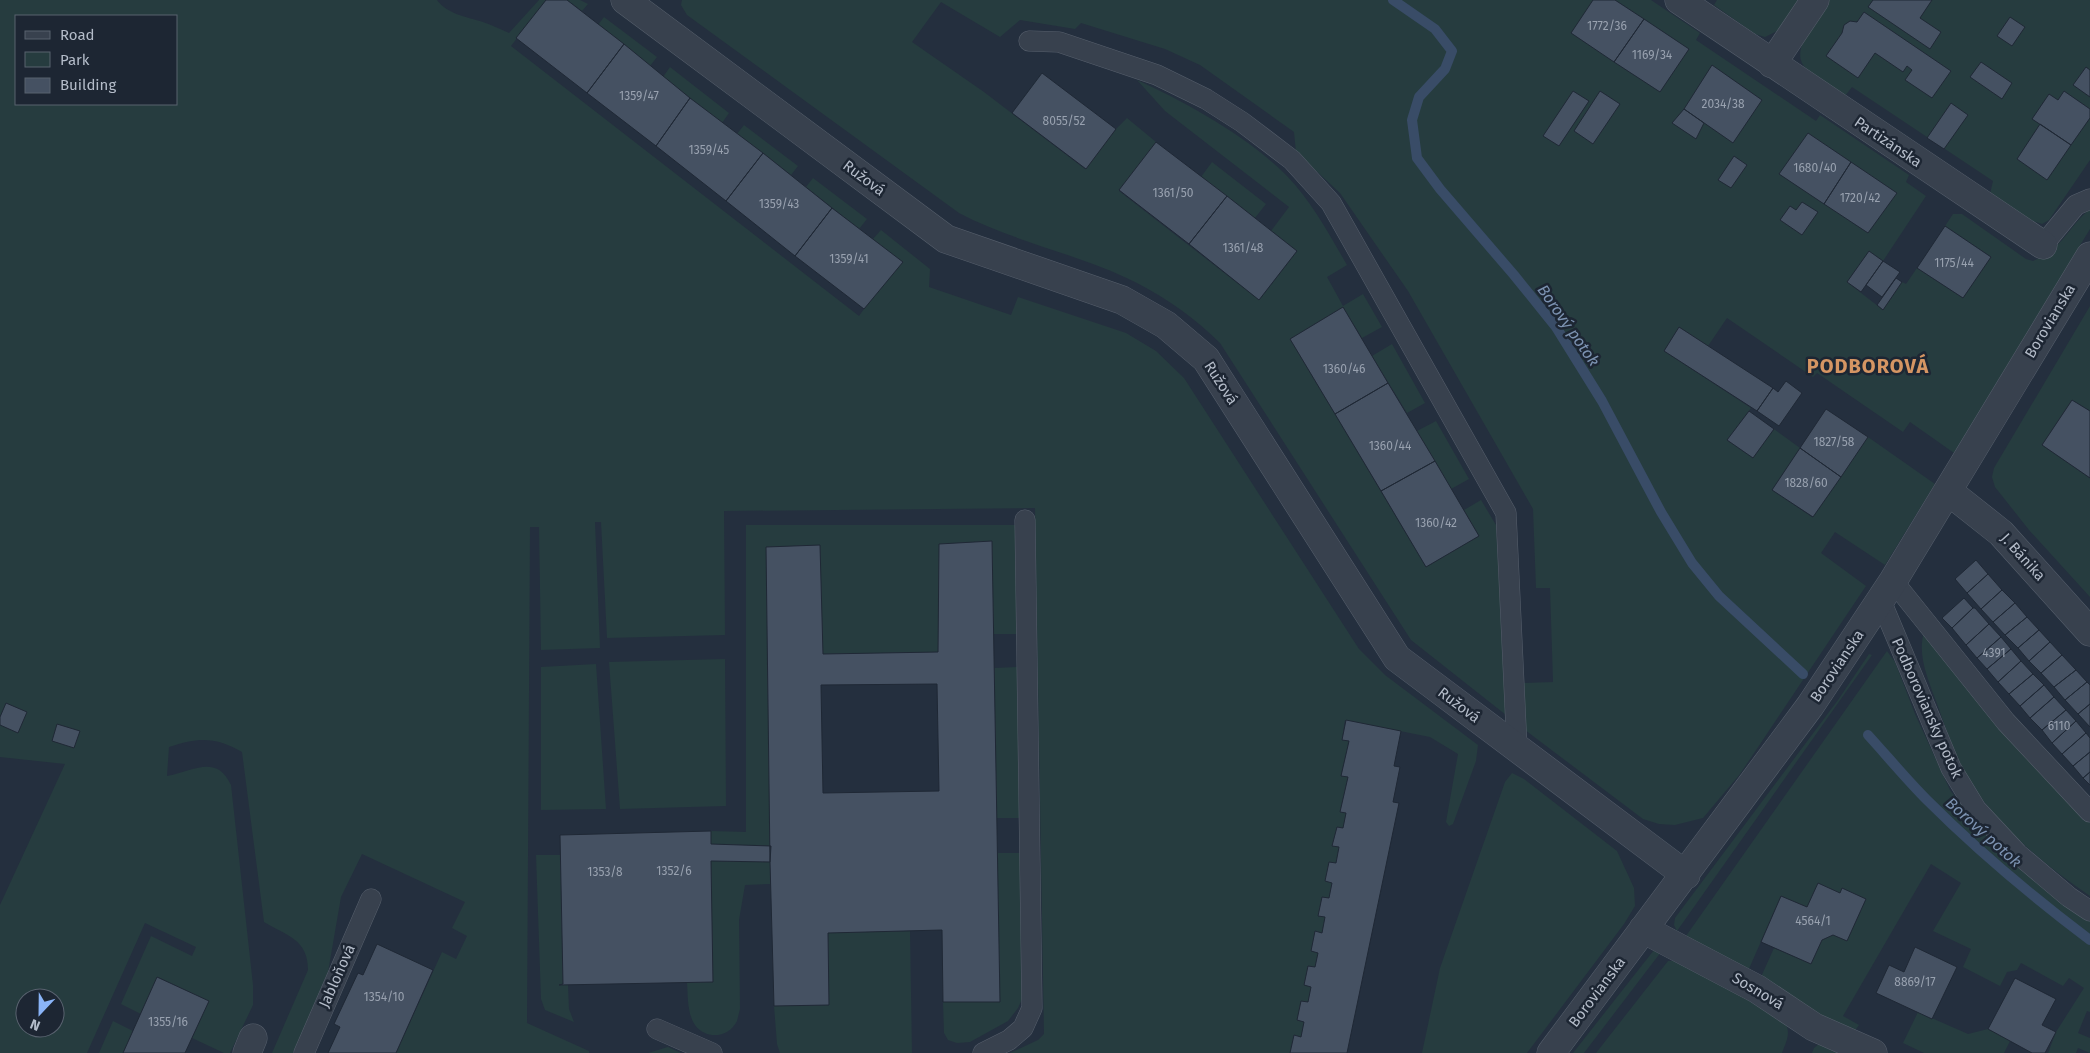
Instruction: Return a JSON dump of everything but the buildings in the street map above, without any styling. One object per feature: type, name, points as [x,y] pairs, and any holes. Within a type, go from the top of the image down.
[{"type":"street","name":"Ružová","points":[[625,0],[946,239],[1122,300],[1166,325],[1206,359],[1397,658],[1686,874]]},
{"type":"street","name":"Partizánska","points":[[1679,0],[2042,245]]},
{"type":"street","points":[[1772,64],[1816,0]]},
{"type":"street","name":"Borovianska","points":[[1551,1053],[1810,706],[1887,591],[2090,256]]},
{"type":"street","name":"J. Bánika","points":[[1948,491],[2001,533],[2090,632]]},
{"type":"street","name":"Sosnová","points":[[1643,929],[1757,989],[1814,1027],[1872,1053]]},
{"type":"lane","points":[[1029,41],[1058,42],[1157,75],[1206,99],[1242,122],[1292,160],[1331,203],[1506,514],[1518,749]]},
{"type":"lane","name":"Partizánska","points":[[2042,245],[2076,205],[2090,199]]},
{"type":"lane","points":[[983,1053],[1009,1040],[1023,1028],[1032,1008],[1025,520]]},
{"type":"lane","points":[[1887,591],[2090,812]]},
{"type":"lane","name":"Podboroviansky potok","points":[[1887,591],[1951,768],[1976,809],[2018,854],[2069,897],[2090,911]]},
{"type":"lane","name":"Jabloňová","points":[[304,1053],[371,899]]},
{"type":"lane","points":[[656,1029],[712,1053]]},
{"type":"green space","points":[[0,0],[437,0],[452,12],[509,33],[539,0],[546,0],[511,46],[859,316],[864,309],[873,239],[881,230],[930,269],[929,287],[1011,315],[1018,297],[1126,333],[1156,351],[1184,378],[1359,649],[1385,675],[1478,745],[1476,761],[1453,824],[1449,826],[1446,822],[1458,754],[1430,737],[1345,720],[1342,739],[1349,741],[1341,775],[1348,777],[1340,811],[1346,813],[1343,828],[1337,827],[1332,846],[1339,847],[1336,863],[1329,862],[1332,883],[1329,898],[1322,897],[1318,916],[1325,917],[1322,933],[1315,932],[1318,953],[1315,967],[1308,966],[1304,985],[1311,987],[1308,1002],[1301,1001],[1297,1020],[1304,1022],[1301,1037],[1294,1036],[1290,1053],[1010,1053],[1038,1040],[1044,1034],[1035,508],[724,511],[725,635],[607,638],[601,522],[595,522],[600,648],[541,650],[539,527],[530,527],[527,1023],[589,1051],[589,1053],[396,1053],[442,952],[456,959],[467,936],[452,928],[465,902],[362,854],[341,897],[328,972],[293,1053],[272,1053],[308,970],[307,960],[304,951],[295,940],[264,922],[242,752],[223,743],[197,740],[169,747],[167,776],[203,767],[211,767],[225,775],[231,785],[253,985],[253,1005],[230,1053],[224,1053],[192,1038],[208,1001],[158,977],[141,1014],[121,1004],[151,936],[192,956],[196,947],[145,923],[87,1053],[0,1053],[0,905],[65,764],[0,757]]},
{"type":"green space","points":[[567,0],[580,0],[588,4],[582,11]]},
{"type":"green space","points":[[682,0],[1651,0],[1700,33],[1696,40],[1816,121],[1820,115],[1909,175],[1906,182],[1926,196],[1883,261],[1869,251],[1847,282],[1883,310],[1902,282],[1906,284],[1917,268],[1963,298],[1991,257],[1945,226],[1953,214],[1962,214],[2026,259],[2033,261],[2059,244],[2090,209],[2090,229],[1954,453],[1910,422],[1903,432],[1817,373],[1813,377],[1727,318],[1708,346],[1679,327],[1664,351],[1751,408],[1727,440],[1753,458],[1774,429],[1800,448],[1772,490],[1812,517],[1868,437],[1935,484],[1885,565],[1835,532],[1821,553],[1866,586],[1740,774],[1703,818],[1675,825],[1659,824],[1643,819],[1525,730],[1524,683],[1553,682],[1550,588],[1536,588],[1533,509],[1408,291],[1340,193],[1296,152],[1294,132],[1200,65],[1165,49],[1081,23],[1075,29],[1020,20],[1000,37],[941,2],[912,42],[984,92],[1085,169],[1127,118],[1156,142],[1119,191],[1259,300],[1297,251],[1271,231],[1289,207],[1165,111],[1137,80],[1196,110],[1236,135],[1272,162],[1296,186],[1320,219],[1347,265],[1327,277],[1343,306],[1363,294],[1382,327],[1362,338],[1343,307],[1290,339],[1426,567],[1479,536],[1464,510],[1481,500],[1496,525],[1506,715],[1411,640],[1220,343],[1201,326],[1181,310],[1137,283],[1093,264],[1003,233],[959,213],[687,15],[681,5]]},
{"type":"green space","points":[[1717,0],[1803,0],[1781,29],[1765,37],[1755,34],[1714,5]]},
{"type":"green space","points":[[1829,0],[2090,0],[2090,160],[2049,220],[2042,224],[2030,220],[1990,194],[1993,181],[1852,87],[1845,96],[1815,77],[1805,68],[1800,56],[1804,39]]},
{"type":"green space","points":[[604,17],[657,57],[650,66],[598,25]]},
{"type":"green space","points":[[670,67],[729,113],[722,123],[663,77]]},
{"type":"green space","points":[[744,125],[798,166],[791,175],[737,134]]},
{"type":"green space","points":[[1212,162],[1266,204],[1255,218],[1201,177]]},
{"type":"green space","points":[[813,178],[867,219],[859,229],[806,187]]},
{"type":"green space","points":[[2090,306],[2090,411],[2072,400],[2042,445],[2090,478],[2090,597],[2029,530],[1995,487],[1992,477],[1994,468]]},
{"type":"green space","points":[[1392,344],[1425,403],[1407,413],[1372,356]]},
{"type":"green space","points":[[1436,421],[1469,479],[1451,489],[1417,431]]},
{"type":"green space","points":[[746,525],[1017,525],[1018,634],[993,634],[991,541],[940,544],[938,652],[823,654],[820,545],[766,547],[771,846],[711,844],[711,831],[746,832]]},
{"type":"green space","points":[[1924,632],[2090,823],[2090,896],[2056,872],[2009,831],[1970,782],[1951,742],[1927,676],[1922,649]]},
{"type":"green space","points":[[1887,651],[1895,662],[1915,714],[1950,790],[1970,817],[1994,844],[2024,872],[2090,921],[2090,1012],[2087,1011],[2078,1033],[2090,1038],[2090,1053],[2078,1048],[2076,1053],[2048,1053],[2056,1032],[2084,988],[2069,978],[2063,986],[2021,963],[2017,970],[2007,972],[2000,986],[1963,967],[1971,949],[1933,931],[1961,883],[1931,864],[1843,1016],[1859,1025],[1854,1032],[1841,1028],[1761,977],[1774,948],[1811,964],[1822,940],[1833,935],[1847,941],[1866,899],[1842,889],[1840,893],[1818,884],[1807,907],[1781,896],[1748,971],[1686,936]]},
{"type":"green space","points":[[1869,654],[1872,655],[1677,931],[1674,925],[1675,918],[1838,700]]},
{"type":"green space","points":[[725,659],[726,806],[620,809],[609,662]]},
{"type":"green space","points":[[596,664],[606,809],[541,810],[541,667]]},
{"type":"green space","points":[[1017,667],[1021,818],[996,818],[994,668]]},
{"type":"green space","points":[[1512,773],[1524,779],[1617,851],[1634,888],[1635,906],[1624,924],[1527,1053],[1422,1053],[1440,968],[1505,782]]},
{"type":"green space","points":[[997,853],[1022,853],[1023,997],[1018,1008],[1008,1021],[970,1042],[957,1043],[948,1040],[944,1033],[943,1002]]},
{"type":"green space","points":[[536,855],[561,855],[563,984],[559,984],[568,985],[569,1009],[574,1022],[545,1010],[541,999]]},
{"type":"green space","points":[[711,861],[770,862],[770,884],[745,885],[739,920],[740,1009],[737,1021],[733,1027],[723,1034],[717,1035],[711,1035],[700,1030],[692,1020],[689,1010],[687,982],[713,981]]},
{"type":"green space","points":[[910,931],[912,1053],[780,1053],[777,1044],[774,1006],[829,1005],[828,933]]},
{"type":"green space","points":[[1654,950],[1661,952],[1584,1053],[1573,1053]]},
{"type":"green space","points":[[1668,961],[1676,961],[1719,981],[1770,1009],[1781,1018],[1788,1030],[1788,1037],[1782,1053],[1596,1053]]},
{"type":"green space","points":[[1918,1012],[1968,1034],[1988,1029],[2010,1041],[2004,1053],[1924,1053],[1903,1043]]},
{"type":"green space","points":[[113,1021],[133,1031],[123,1053],[99,1053]]},
{"type":"green space","points":[[1819,1044],[1840,1053],[1812,1053]]},
{"type":"green space","points":[[668,1047],[681,1053],[648,1053]]},
{"type":"waterway","name":"Borový potok","points":[[1393,0],[1435,29],[1452,51],[1445,69],[1419,97],[1412,120],[1417,158],[1440,189],[1556,327],[1602,401],[1661,512],[1692,563],[1719,596],[1803,674]]},
{"type":"waterway","name":"Borový potok","points":[[1868,735],[1946,819],[2027,890],[2090,940]]},
{"type":"district","name":"PODBOROVÁ","points":[[1868,366]]}]
